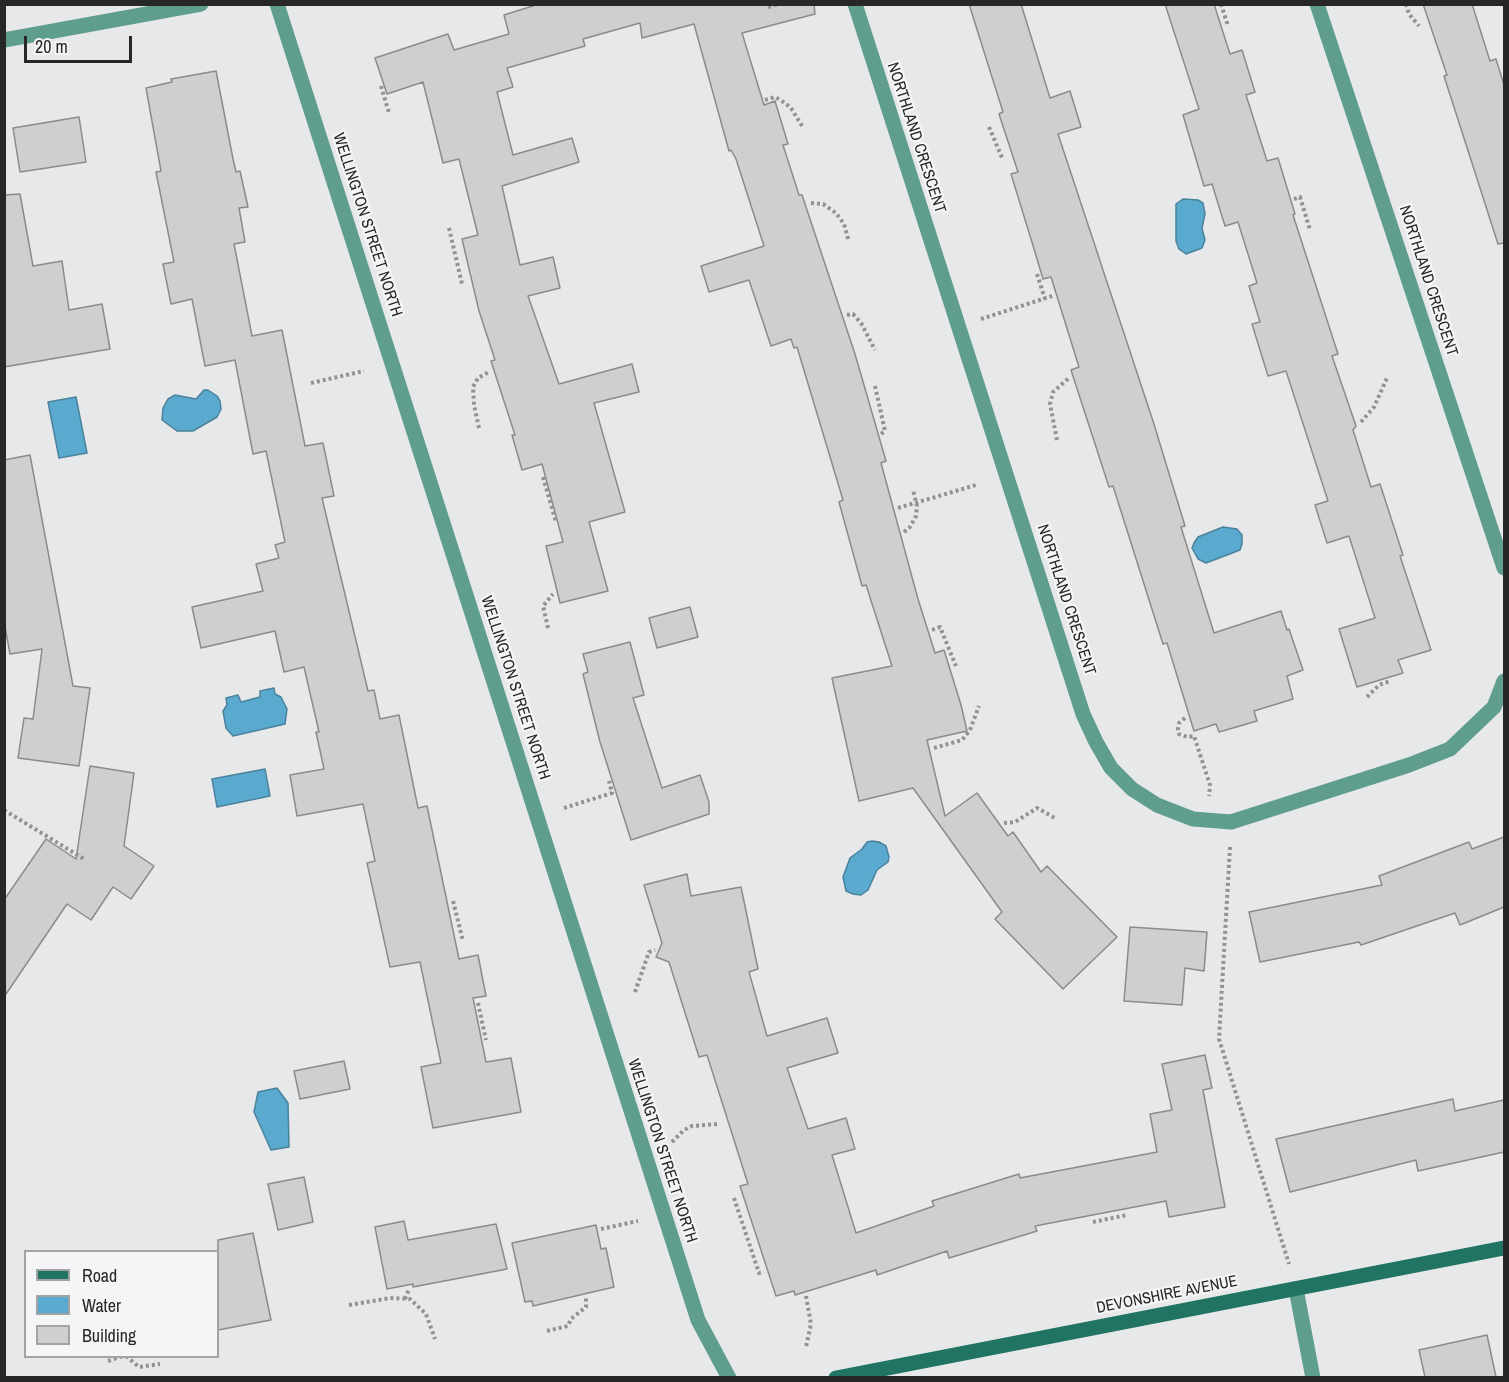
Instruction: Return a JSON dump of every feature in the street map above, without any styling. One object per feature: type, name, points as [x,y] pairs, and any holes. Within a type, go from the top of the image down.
[{"type":"main road","name":"DEVONSHIRE AVENUE","points":[[836,1377],[1504,1248]]},
{"type":"street","points":[[4,40],[201,4]]},
{"type":"street","name":"WELLINGTON STREET NORTH","points":[[277,4],[698,1320],[729,1377]]},
{"type":"street","name":"NORTHLAND CRESCENT","points":[[855,4],[1083,714],[1111,768],[1132,789],[1157,805],[1193,819],[1231,822],[1409,765],[1449,749],[1494,707],[1504,681]]},
{"type":"street","name":"NORTHLAND CRESCENT","points":[[1317,4],[1504,568]]},
{"type":"street","points":[[1296,1288],[1313,1377]]},
{"type":"path","points":[[768,7],[779,4]]},
{"type":"path","points":[[1221,4],[1228,26]]},
{"type":"path","points":[[1406,4],[1409,14],[1419,26]]},
{"type":"path","points":[[381,86],[389,113]]},
{"type":"path","points":[[765,100],[776,97],[785,103],[791,108],[802,126]]},
{"type":"path","points":[[989,127],[1003,160]]},
{"type":"path","points":[[1294,199],[1300,197],[1310,230]]},
{"type":"path","points":[[811,203],[824,204],[836,213],[844,224],[849,242]]},
{"type":"path","points":[[449,228],[462,284]]},
{"type":"path","points":[[1037,274],[1045,299]]},
{"type":"path","points":[[958,326],[1052,296]]},
{"type":"path","points":[[847,315],[853,314],[861,323],[875,350]]},
{"type":"path","points":[[311,383],[364,371]]},
{"type":"path","points":[[479,428],[473,387],[478,378],[489,372]]},
{"type":"path","points":[[1058,440],[1050,404],[1053,392],[1069,378]]},
{"type":"path","points":[[1361,422],[1374,406],[1386,378]]},
{"type":"path","points":[[875,386],[885,431],[881,434]]},
{"type":"path","points":[[543,477],[556,522]]},
{"type":"path","points":[[898,508],[976,485]]},
{"type":"path","points":[[904,532],[916,516],[913,490]]},
{"type":"path","points":[[548,628],[543,606],[554,594]]},
{"type":"path","points":[[932,630],[940,627],[956,666]]},
{"type":"path","points":[[1367,696],[1379,685],[1390,681]]},
{"type":"path","points":[[934,748],[962,740],[970,730],[979,706]]},
{"type":"path","points":[[1185,718],[1179,723],[1179,734],[1194,736],[1210,785],[1207,820]]},
{"type":"path","points":[[564,808],[612,793],[609,781]]},
{"type":"path","points":[[1004,823],[1015,822],[1037,808],[1055,818]]},
{"type":"path","points":[[4,810],[84,859]]},
{"type":"path","points":[[1231,822],[1219,1040],[1296,1288]]},
{"type":"path","points":[[453,901],[463,941]]},
{"type":"path","points":[[635,992],[649,952],[655,950]]},
{"type":"path","points":[[478,1003],[486,1040]]},
{"type":"path","points":[[672,1142],[684,1130],[692,1126],[719,1124]]},
{"type":"path","points":[[734,1198],[759,1273],[764,1272]]},
{"type":"path","points":[[1093,1222],[1127,1215]]},
{"type":"path","points":[[601,1229],[638,1221]]},
{"type":"path","points":[[405,1299],[409,1288]]},
{"type":"path","points":[[806,1296],[811,1324],[806,1347]]},
{"type":"path","points":[[349,1305],[390,1298],[410,1299],[426,1314],[435,1339]]},
{"type":"path","points":[[547,1331],[568,1326],[572,1319],[586,1307],[586,1298]]},
{"type":"path","points":[[108,1361],[118,1358]]},
{"type":"path","points":[[127,1358],[139,1367],[160,1364]]},
{"type":"water","points":[[1183,199],[1198,200],[1203,203],[1205,214],[1202,228],[1205,240],[1202,248],[1186,254],[1179,249],[1176,241],[1176,204]]},
{"type":"water","points":[[204,390],[217,396],[220,401],[221,409],[217,417],[193,431],[177,431],[162,420],[163,408],[168,399],[175,395],[196,399]]},
{"type":"water","points":[[76,397],[87,453],[59,458],[48,402]]},
{"type":"water","points":[[1223,527],[1237,529],[1242,535],[1240,550],[1206,563],[1198,559],[1192,548],[1198,537]]},
{"type":"water","points":[[274,688],[275,694],[281,697],[287,709],[285,724],[233,736],[226,728],[223,711],[227,705],[226,698],[238,695],[241,702],[260,697],[260,691]]},
{"type":"water","points":[[265,769],[270,796],[217,807],[212,779]]},
{"type":"water","points":[[872,841],[886,846],[888,862],[877,870],[868,890],[861,895],[846,891],[843,877],[850,858],[867,842]]},
{"type":"water","points":[[277,1088],[288,1103],[289,1147],[271,1150],[254,1112],[258,1092]]},
{"type":"building","points":[[539,4],[814,4],[815,14],[742,33],[764,105],[775,101],[788,144],[783,145],[855,354],[886,461],[881,463],[918,599],[935,653],[944,650],[961,705],[967,731],[927,740],[945,816],[977,793],[1008,836],[1013,832],[1041,872],[1047,866],[1117,937],[1063,989],[995,919],[1002,912],[913,788],[859,801],[832,678],[892,666],[866,585],[862,586],[839,502],[843,500],[797,347],[794,348],[791,339],[771,346],[749,280],[709,292],[701,266],[764,246],[736,159],[731,150],[729,151],[694,24],[642,38],[640,23],[583,39],[585,46],[507,68],[513,87],[497,92],[513,155],[572,138],[579,162],[502,186],[520,265],[553,257],[560,288],[528,296],[559,384],[632,364],[639,392],[594,403],[625,512],[589,522],[608,591],[560,603],[546,546],[563,542],[542,464],[522,470],[512,435],[515,435],[491,361],[495,360],[479,311],[462,239],[478,235],[459,159],[443,163],[423,82],[387,94],[375,58],[448,34],[454,50],[509,34],[504,15]]},
{"type":"building","points":[[969,4],[1021,4],[1050,98],[1070,91],[1081,127],[1058,134],[1153,421],[1185,526],[1181,527],[1214,633],[1281,611],[1287,630],[1289,629],[1303,670],[1287,676],[1293,699],[1254,711],[1257,721],[1219,732],[1216,724],[1194,731],[1167,643],[1163,644],[1113,486],[1109,487],[1071,370],[1079,367],[1051,277],[1043,279],[1011,174],[1018,172],[999,114],[1003,112]]},
{"type":"building","points":[[1165,4],[1214,4],[1230,54],[1242,50],[1255,92],[1246,95],[1267,161],[1278,158],[1295,214],[1293,215],[1338,354],[1332,356],[1356,426],[1353,430],[1371,487],[1380,484],[1403,555],[1400,556],[1431,650],[1398,660],[1403,673],[1357,687],[1339,629],[1375,618],[1349,536],[1327,543],[1315,505],[1328,501],[1286,371],[1268,376],[1252,324],[1260,322],[1249,286],[1257,283],[1238,222],[1225,226],[1212,184],[1204,186],[1183,115],[1199,109]]},
{"type":"building","points":[[1423,4],[1472,4],[1490,61],[1496,59],[1504,85],[1504,243],[1498,244]]},
{"type":"building","points":[[216,71],[236,172],[240,171],[248,207],[239,208],[245,242],[234,244],[252,336],[282,330],[305,446],[323,443],[334,496],[322,498],[368,691],[374,690],[380,719],[399,715],[418,808],[427,806],[459,959],[478,955],[486,996],[473,998],[486,1062],[511,1058],[521,1112],[433,1128],[421,1067],[441,1063],[420,962],[390,967],[367,863],[375,861],[363,804],[297,816],[290,775],[324,769],[316,732],[319,732],[304,667],[284,672],[275,631],[201,648],[192,607],[263,591],[256,564],[279,558],[275,545],[285,542],[266,451],[253,454],[235,360],[205,366],[192,299],[171,304],[163,264],[174,262],[156,172],[161,171],[146,88],[172,82],[171,79]]},
{"type":"building","points":[[79,117],[86,162],[20,172],[13,128]]},
{"type":"building","points":[[20,194],[33,266],[62,261],[69,310],[102,304],[110,349],[4,367],[4,195]]},
{"type":"building","points":[[30,455],[73,686],[90,688],[79,766],[18,758],[24,718],[33,719],[42,649],[10,654],[4,621],[4,460]]},
{"type":"building","points":[[690,607],[698,637],[657,648],[649,618]]},
{"type":"building","points":[[630,642],[644,695],[633,698],[662,788],[700,775],[709,802],[709,814],[631,840],[600,742],[583,674],[588,672],[583,654]]},
{"type":"building","points":[[90,766],[134,773],[124,846],[154,866],[131,899],[113,887],[91,920],[67,904],[4,997],[4,900],[46,839],[76,859]]},
{"type":"building","points":[[1504,837],[1504,907],[1460,925],[1455,913],[1361,945],[1359,942],[1260,962],[1249,912],[1382,885],[1379,876],[1469,842],[1472,849]]},
{"type":"building","points":[[687,874],[691,896],[741,887],[758,969],[749,972],[767,1036],[827,1018],[838,1053],[787,1068],[808,1129],[846,1118],[855,1149],[832,1155],[856,1233],[934,1206],[932,1201],[1019,1174],[1020,1178],[1157,1152],[1150,1114],[1172,1110],[1162,1064],[1205,1055],[1212,1088],[1203,1090],[1225,1207],[1169,1217],[1166,1201],[1035,1226],[1037,1231],[949,1258],[947,1251],[877,1275],[876,1270],[795,1295],[794,1291],[776,1296],[740,1186],[748,1184],[707,1055],[699,1057],[669,962],[656,957],[662,943],[644,885]]},
{"type":"building","points":[[1130,927],[1207,932],[1204,971],[1185,968],[1182,1005],[1124,1001]]},
{"type":"building","points":[[344,1061],[350,1089],[300,1099],[294,1071]]},
{"type":"building","points":[[1453,1099],[1455,1111],[1504,1100],[1504,1152],[1418,1171],[1416,1160],[1290,1192],[1276,1139]]},
{"type":"building","points":[[304,1177],[313,1222],[278,1230],[268,1184]]},
{"type":"building","points":[[404,1221],[408,1240],[496,1224],[507,1269],[413,1287],[413,1284],[387,1289],[375,1227]]},
{"type":"building","points":[[596,1225],[601,1249],[606,1248],[614,1287],[533,1306],[532,1301],[525,1302],[512,1243]]},
{"type":"building","points":[[253,1233],[271,1320],[219,1330],[218,1240]]},
{"type":"building","points":[[1487,1335],[1496,1377],[1425,1377],[1419,1350]]}]
